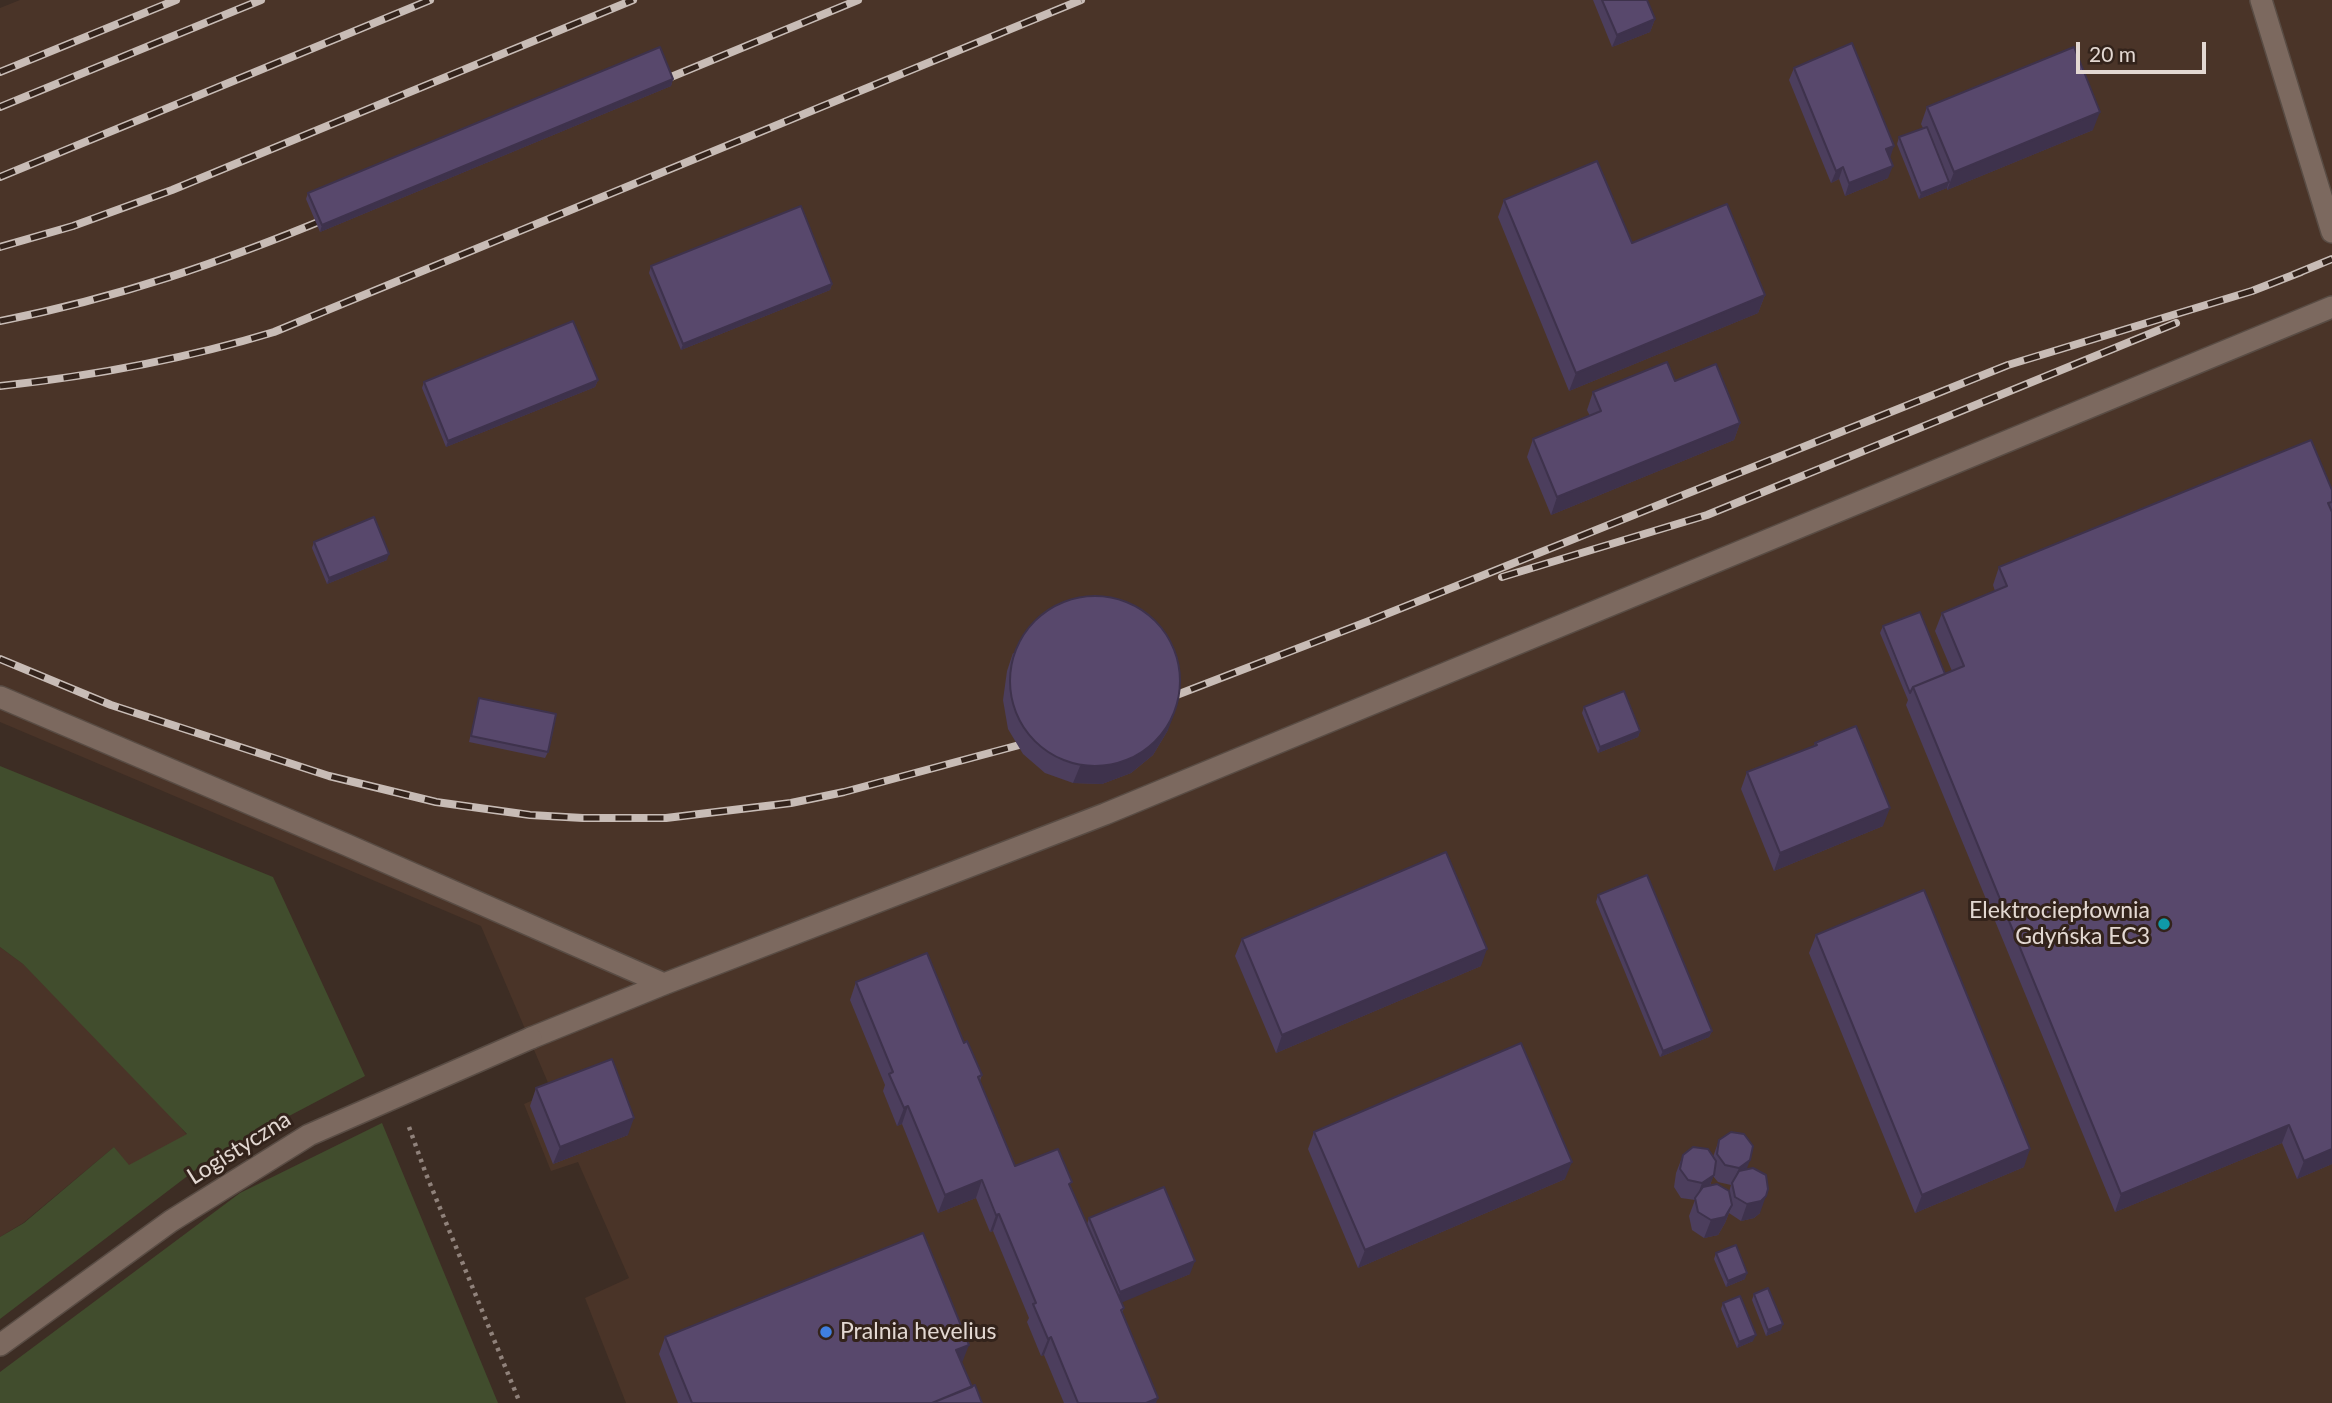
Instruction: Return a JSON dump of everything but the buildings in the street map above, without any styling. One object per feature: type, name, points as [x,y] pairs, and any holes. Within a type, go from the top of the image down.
[{"type":"street","points":[[2261,0],[2332,232]]},
{"type":"street","name":"Logistyczna","points":[[0,1345],[171,1221],[309,1135],[531,1038],[1105,814],[2332,307]]},
{"type":"street","points":[[0,697],[664,984]]},
{"type":"path","points":[[407,1120],[426,1174],[520,1403]]},
{"type":"shaded area","points":[[20,0],[2332,0],[2332,1403],[626,1403],[585,1298],[629,1278],[578,1162],[551,1171],[524,1104],[552,1092],[481,926],[0,722],[0,8]]},
{"type":"shaded area","points":[[0,947],[23,964],[156,1098],[187,1135],[129,1166],[114,1147],[23,1223],[0,1237]]},
{"type":"green space","points":[[0,766],[273,877],[365,1076],[215,1155],[0,1319],[0,1237],[24,1223],[114,1147],[129,1165],[187,1134],[23,964],[0,947]]},
{"type":"green space","points":[[382,1123],[498,1403],[0,1403],[0,1372],[240,1193]]},
{"type":"railway","points":[[0,72],[176,0]]},
{"type":"railway","points":[[0,107],[261,0]]},
{"type":"railway","points":[[0,177],[430,0]]},
{"type":"railway","points":[[0,247],[73,226],[172,190],[633,0]]},
{"type":"railway","points":[[654,84],[858,0]]},
{"type":"railway","points":[[0,386],[138,365],[274,332],[1081,0]]},
{"type":"railway","points":[[0,321],[128,290],[251,249],[333,216]]},
{"type":"railway","points":[[2293,275],[2332,259]]},
{"type":"railway","points":[[1161,701],[1369,621],[2008,365],[2252,291],[2301,272]]},
{"type":"railway","points":[[1502,577],[1707,515],[2176,323]]},
{"type":"railway","points":[[0,659],[111,705],[329,776],[436,802],[530,815],[666,818],[791,803],[844,792],[1038,740]]},
{"type":"place","name":"Elektrociepłownia Gdyńska EC3","points":[[2164,924]]},
{"type":"place","name":"Pralnia hevelius","points":[[826,1332]]}]
